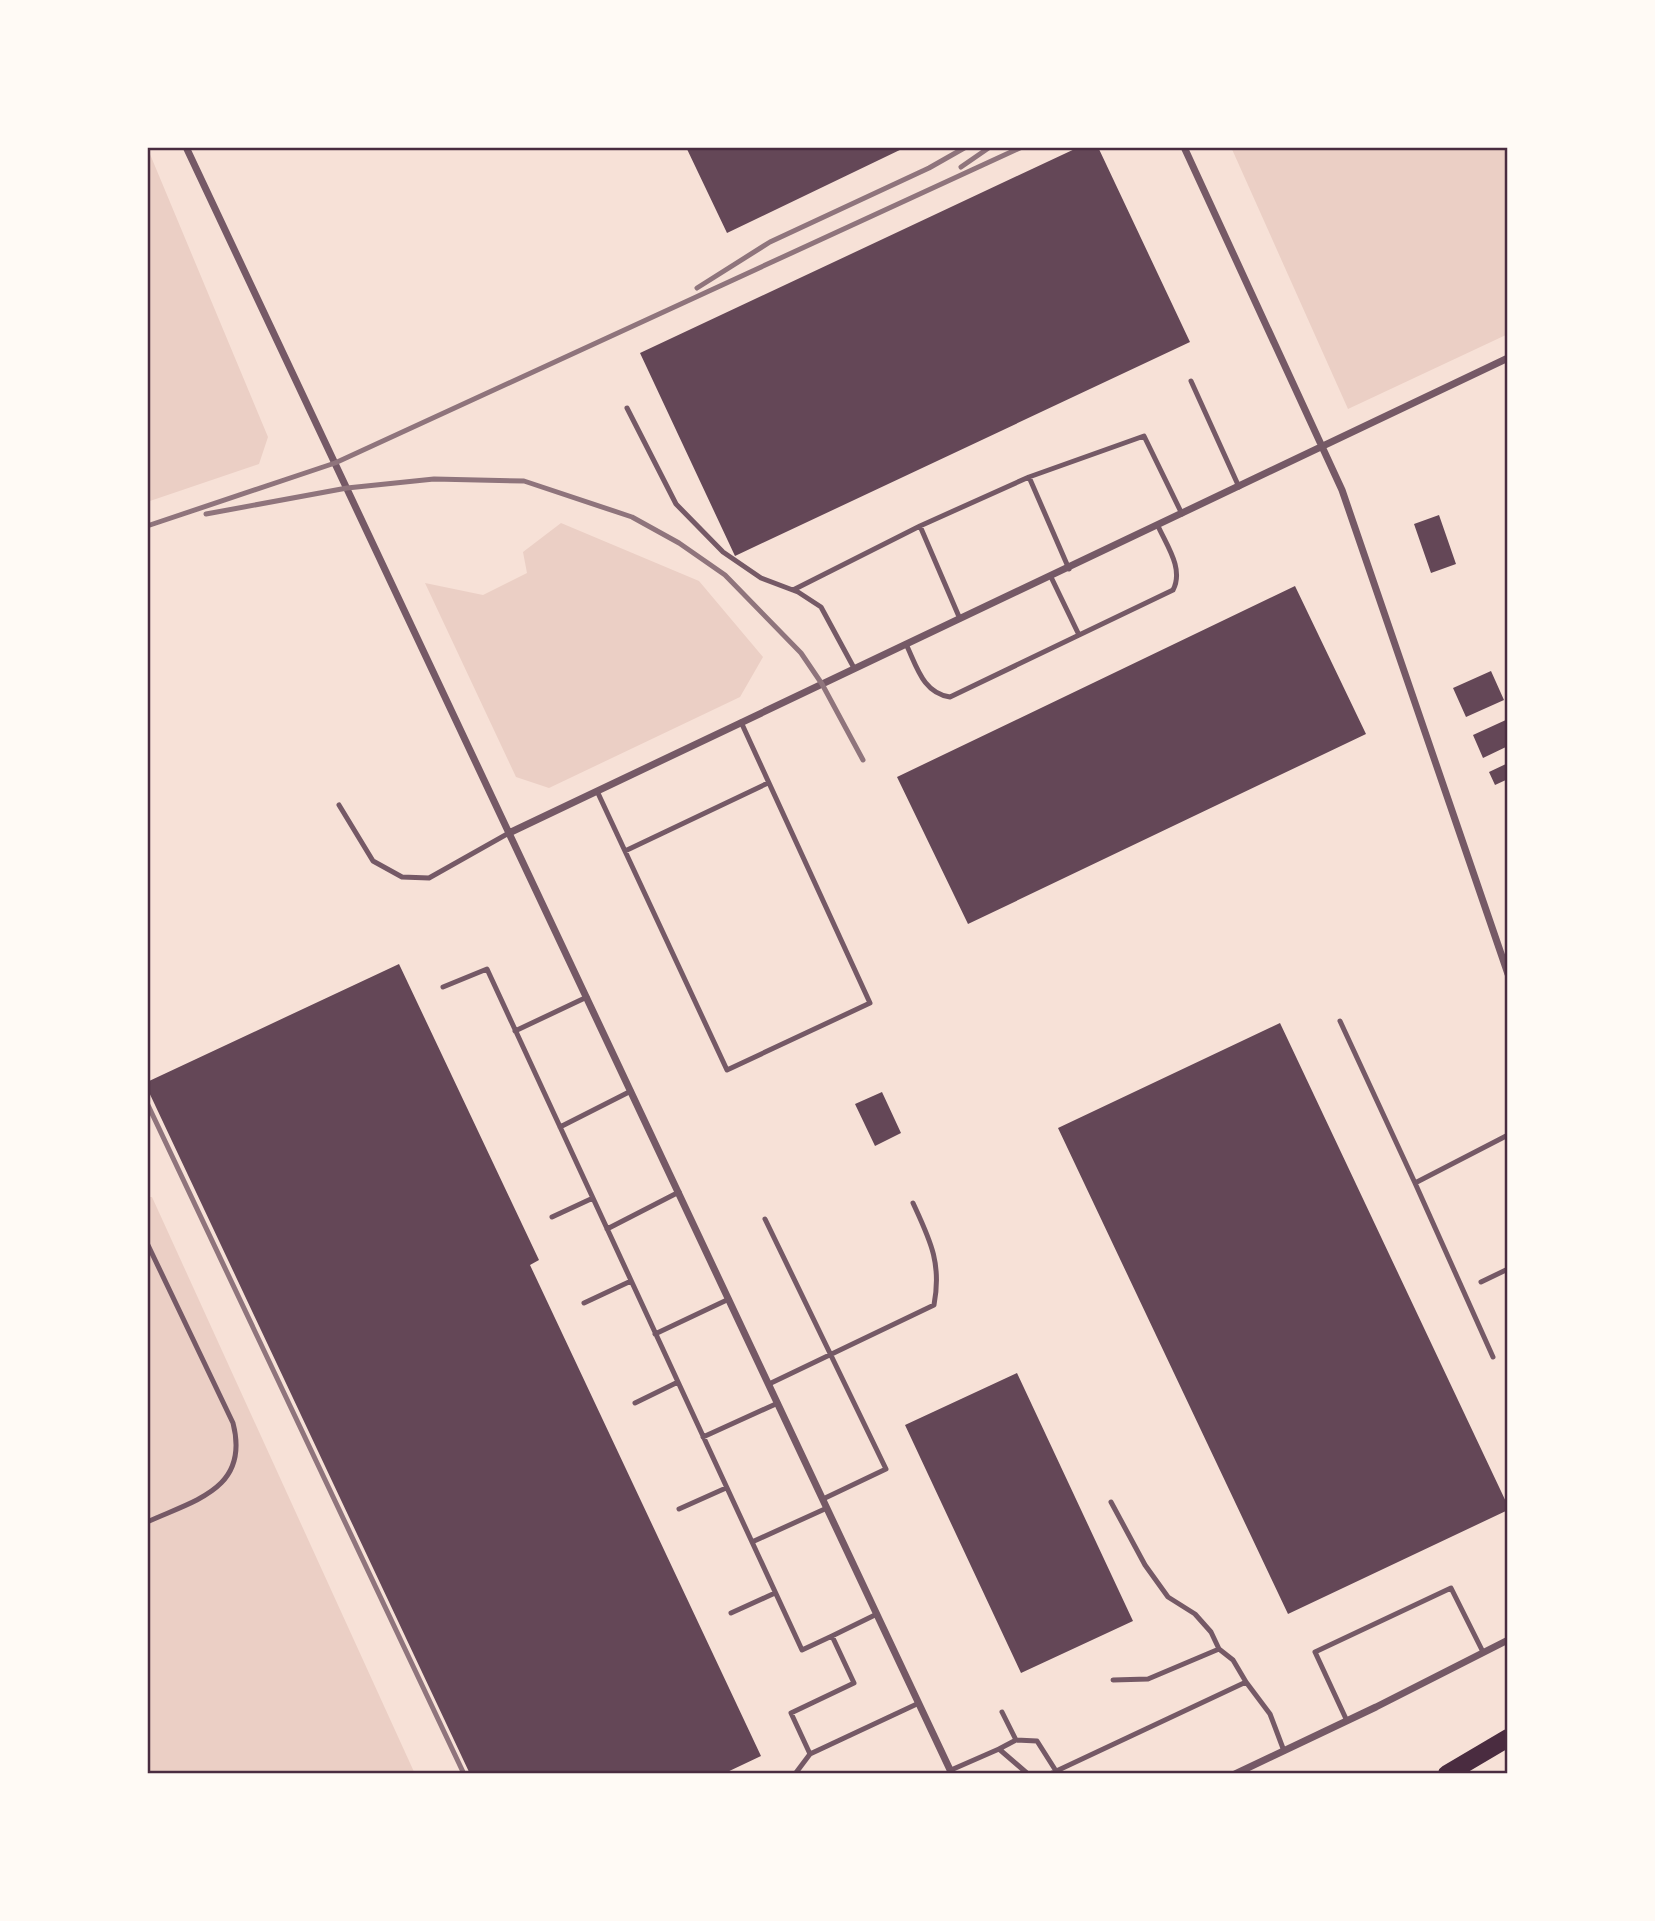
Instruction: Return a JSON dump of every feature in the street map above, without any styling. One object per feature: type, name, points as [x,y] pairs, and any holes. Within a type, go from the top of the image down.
[{"type":"main road","points":[[1453,1773],[1508,1738]]},
{"type":"street","points":[[186,147],[951,1772]]},
{"type":"street","points":[[1184,147],[1342,490],[1508,974]]},
{"type":"street","points":[[509,833],[1508,358]]},
{"type":"street","points":[[1234,1774],[1508,1640]]},
{"type":"lane","points":[[1191,381],[1239,487]]},
{"type":"lane","points":[[627,408],[676,504],[723,552],[761,578],[793,590],[821,607],[854,668]]},
{"type":"lane","points":[[793,590],[920,526],[1029,477],[1144,436],[1182,514]]},
{"type":"lane","points":[[1029,477],[1069,569]]},
{"type":"lane","points":[[920,526],[960,619]]},
{"type":"lane","points":[[906,644],[926,686],[936,695],[950,697],[1173,590],[1178,580],[1175,561],[1158,526]]},
{"type":"lane","points":[[1051,577],[1079,635]]},
{"type":"lane","points":[[597,791],[727,1070],[870,1003],[741,722]]},
{"type":"lane","points":[[625,851],[768,783]]},
{"type":"lane","points":[[339,805],[373,861],[402,877],[429,877],[509,833]]},
{"type":"lane","points":[[443,987],[487,969],[802,1650],[877,1614]]},
{"type":"lane","points":[[515,1031],[587,997]]},
{"type":"lane","points":[[1340,1021],[1493,1357]]},
{"type":"lane","points":[[560,1127],[631,1091]]},
{"type":"lane","points":[[1415,1183],[1508,1135]]},
{"type":"lane","points":[[607,1229],[679,1192]]},
{"type":"lane","points":[[552,1217],[593,1198]]},
{"type":"lane","points":[[769,1384],[933,1305],[938,1283],[934,1250],[913,1203]]},
{"type":"lane","points":[[765,1219],[886,1469],[823,1500]]},
{"type":"lane","points":[[147,1243],[233,1423],[238,1443],[236,1459],[219,1488],[147,1522]]},
{"type":"lane","points":[[1481,1282],[1508,1269]]},
{"type":"lane","points":[[584,1303],[631,1281]]},
{"type":"lane","points":[[656,1334],[729,1299]]},
{"type":"lane","points":[[635,1403],[678,1382]]},
{"type":"lane","points":[[703,1437],[778,1403]]},
{"type":"lane","points":[[679,1509],[726,1488]]},
{"type":"lane","points":[[1111,1502],[1145,1565],[1168,1597],[1195,1614],[1211,1632],[1219,1649],[1233,1660],[1269,1714],[1284,1751]]},
{"type":"lane","points":[[752,1542],[827,1508]]},
{"type":"lane","points":[[1347,1721],[1315,1652],[1451,1588],[1483,1653]]},
{"type":"lane","points":[[731,1613],[775,1593]]},
{"type":"lane","points":[[810,1754],[791,1713],[854,1683],[832,1636]]},
{"type":"lane","points":[[1113,1680],[1148,1679],[1219,1649]]},
{"type":"lane","points":[[1049,1774],[1247,1682]]},
{"type":"lane","points":[[795,1774],[810,1754],[919,1703]]},
{"type":"lane","points":[[1002,1712],[1016,1740]]},
{"type":"lane","points":[[951,1772],[1016,1740],[1037,1741],[1044,1747],[1056,1771]]},
{"type":"lane","points":[[999,1749],[1028,1774]]},
{"type":"shaded area","points":[[147,147],[268,437],[259,464],[147,502]]},
{"type":"shaded area","points":[[1231,147],[1508,147],[1508,334],[1348,409]]},
{"type":"shaded area","points":[[561,523],[699,581],[763,657],[740,697],[549,788],[516,777],[425,583],[483,595],[527,573],[523,552]]},
{"type":"shaded area","points":[[147,1197],[152,1197],[415,1774],[147,1774]]},
{"type":"building","points":[[686,147],[906,147],[727,233]]},
{"type":"building","points":[[1079,147],[1098,147],[1190,342],[735,556],[640,353]]},
{"type":"building","points":[[1439,515],[1456,564],[1431,573],[1414,524]]},
{"type":"building","points":[[1295,586],[1366,734],[968,924],[897,777]]},
{"type":"building","points":[[1491,671],[1504,700],[1466,717],[1453,688]]},
{"type":"building","points":[[1508,719],[1508,746],[1483,758],[1473,735]]},
{"type":"building","points":[[1508,763],[1508,779],[1495,785],[1489,772]]},
{"type":"building","points":[[399,964],[539,1260],[530,1265],[761,1756],[723,1774],[470,1774],[147,1088],[147,1082]]},
{"type":"building","points":[[1280,1023],[1508,1506],[1508,1510],[1288,1614],[1058,1128]]},
{"type":"building","points":[[882,1092],[901,1133],[875,1146],[855,1104]]},
{"type":"building","points":[[1017,1373],[1133,1621],[1021,1673],[905,1425]]},
{"type":"railway","points":[[697,288],[770,242],[929,168],[966,147]]},
{"type":"railway","points":[[961,167],[990,147]]},
{"type":"railway","points":[[147,526],[335,463],[1022,147]]},
{"type":"railway","points":[[206,514],[347,488],[434,479],[524,481],[632,517],[679,543],[725,575],[801,653],[822,684],[863,760]]},
{"type":"railway","points":[[147,1103],[464,1774]]}]
